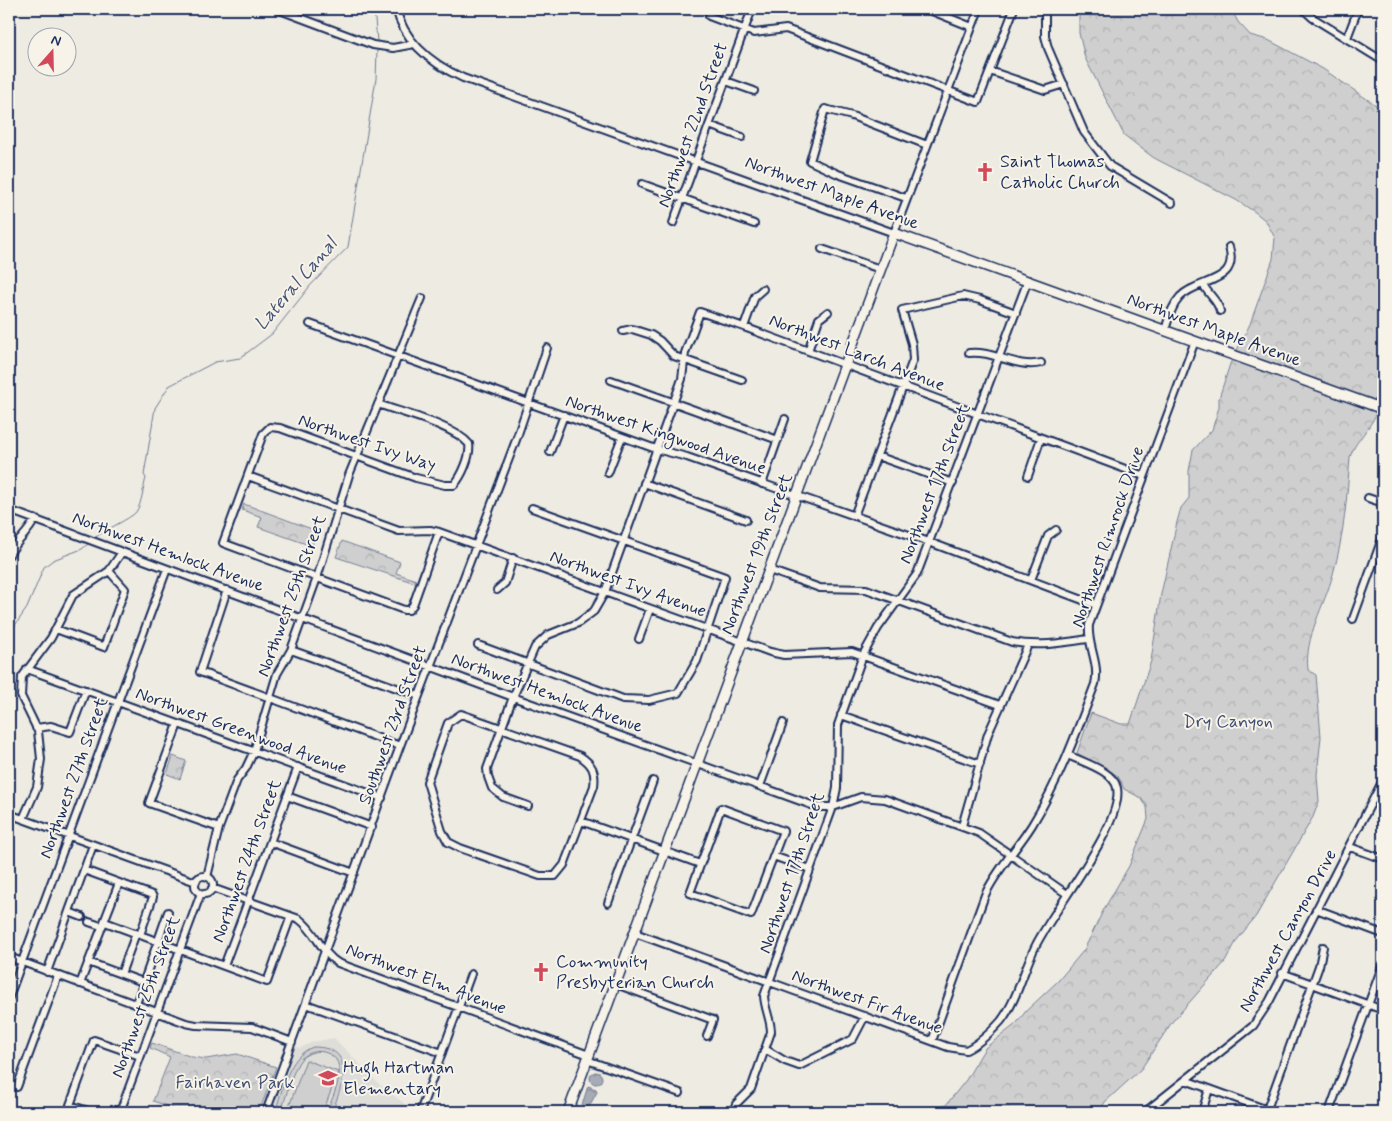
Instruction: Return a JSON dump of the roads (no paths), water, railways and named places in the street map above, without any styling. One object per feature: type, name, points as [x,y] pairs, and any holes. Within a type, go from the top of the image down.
[{"type":"main road","name":"Northwest 19th Street","points":[[568,1112],[894,233]]},
{"type":"main road","name":"Northwest Maple Avenue","points":[[894,233],[1383,409]]},
{"type":"street","points":[[277,9],[373,45],[393,48],[414,44]]},
{"type":"street","name":"Northwest Maple Avenue","points":[[396,9],[404,30],[414,44],[444,69],[463,78],[894,233]]},
{"type":"street","name":"Northwest 22nd Street","points":[[673,223],[752,9]]},
{"type":"street","points":[[927,9],[972,27]]},
{"type":"street","name":"Northwest 19th Street","points":[[894,233],[979,9]]},
{"type":"street","points":[[709,16],[754,33],[786,29],[882,64],[900,74],[978,102],[1014,9]]},
{"type":"street","points":[[1045,9],[1044,36],[1084,132],[1110,166],[1172,203]]},
{"type":"street","points":[[1303,9],[1313,18],[1383,61]]},
{"type":"street","points":[[1347,38],[1358,9]]},
{"type":"street","points":[[990,71],[1046,90],[1064,84]]},
{"type":"street","points":[[726,81],[754,91]]},
{"type":"street","points":[[906,198],[838,174],[810,161],[825,109],[859,118],[927,146]]},
{"type":"street","points":[[709,125],[742,137]]},
{"type":"street","points":[[642,184],[754,224]]},
{"type":"street","points":[[1165,330],[1173,306],[1181,296],[1219,278],[1228,268],[1232,258],[1229,247]]},
{"type":"street","points":[[822,249],[880,269]]},
{"type":"street","name":"Northwest 17th Street","points":[[733,1112],[736,1104],[751,1089],[771,1032],[771,1023],[765,1013],[764,996],[833,807],[838,788],[837,734],[841,715],[863,655],[878,628],[917,574],[953,483],[1028,280]]},
{"type":"street","points":[[1203,284],[1210,296],[1219,303],[1220,311]]},
{"type":"street","points":[[744,327],[755,296],[763,289]]},
{"type":"street","points":[[854,516],[913,360],[912,344],[902,310],[963,296],[1016,312]]},
{"type":"street","name":"Northwest 25th Street","points":[[207,877],[220,828],[237,780],[246,768],[254,751],[277,674],[291,650],[357,456],[400,356],[422,298]]},
{"type":"street","name":"Northwest Larch Avenue","points":[[684,360],[700,312],[1144,476]]},
{"type":"street","points":[[808,351],[819,319],[828,312]]},
{"type":"street","name":"Northwest Kingwood Avenue","points":[[310,324],[656,449],[679,455],[929,542],[1096,605]]},
{"type":"street","points":[[623,331],[632,328],[651,335],[660,341],[674,356],[742,380]]},
{"type":"street","name":"Northwest Rimrock Drive","points":[[932,1041],[985,895],[1009,856],[1032,826],[1068,754],[1097,674],[1088,639],[1089,625],[1195,340]]},
{"type":"street","name":"Southwest 23rd Street","points":[[266,1112],[372,827],[400,746],[516,440],[527,402],[547,348]]},
{"type":"street","points":[[969,354],[982,352],[1031,366],[1041,363]]},
{"type":"street","points":[[528,806],[503,797],[492,788],[487,769],[512,697],[534,647],[548,635],[578,623],[594,611],[605,592],[682,379],[684,360]]},
{"type":"street","points":[[610,380],[778,440]]},
{"type":"street","name":"Northwest Ivy Way","points":[[248,476],[263,434],[270,426],[423,480],[454,485],[461,474],[469,452],[469,444],[460,436],[439,426],[378,404]]},
{"type":"street","points":[[550,452],[564,415]]},
{"type":"street","points":[[762,484],[785,419]]},
{"type":"street","points":[[608,473],[622,437]]},
{"type":"street","points":[[1028,476],[1041,438]]},
{"type":"street","points":[[877,456],[953,483]]},
{"type":"street","points":[[248,476],[223,543],[397,608],[409,610],[416,598],[439,532]]},
{"type":"street","name":"Northwest Ivy Avenue","points":[[248,476],[339,508],[399,532],[430,530],[439,532],[741,642],[784,655],[842,651],[863,655],[1000,706]]},
{"type":"street","points":[[644,483],[746,520]]},
{"type":"street","points":[[1368,498],[1383,503]]},
{"type":"street","points":[[478,645],[623,699],[649,700],[678,693],[696,661],[725,577],[532,508]]},
{"type":"street","name":"Northwest Hemlock Avenue","points":[[9,510],[512,697],[817,807],[833,807],[861,797],[878,798],[962,826],[979,833],[1009,856],[1067,894]]},
{"type":"street","points":[[9,555],[11,544],[29,532],[35,519]]},
{"type":"street","points":[[1032,580],[1048,536],[1056,530]]},
{"type":"street","points":[[1352,619],[1383,536]]},
{"type":"street","points":[[23,819],[37,787],[40,773],[40,743],[36,728],[21,696],[22,678],[56,629],[73,595],[109,571],[122,552]]},
{"type":"street","points":[[1376,555],[1383,558]]},
{"type":"street","points":[[497,590],[505,583],[513,558]]},
{"type":"street","name":"Northwest 27th Street","points":[[9,997],[167,569]]},
{"type":"street","points":[[769,570],[820,588],[866,589],[1012,642],[1028,645],[1058,644],[1088,639]]},
{"type":"street","points":[[56,629],[104,647],[125,589],[109,571]]},
{"type":"street","points":[[227,590],[200,672],[400,746]]},
{"type":"street","points":[[639,639],[650,609]]},
{"type":"street","points":[[962,826],[980,764],[1000,706],[1028,645]]},
{"type":"street","points":[[291,650],[419,696]]},
{"type":"street","name":"Northwest Greenwood Avenue","points":[[27,669],[382,798]]},
{"type":"street","points":[[36,728],[51,726],[70,732],[86,690]]},
{"type":"street","points":[[460,714],[580,756],[593,767],[595,776],[594,786],[581,821],[564,865],[555,876],[540,876],[448,842],[442,831],[427,782],[448,723],[460,714]]},
{"type":"street","points":[[841,715],[980,764]]},
{"type":"street","points":[[760,786],[783,723]]},
{"type":"street","points":[[178,724],[149,803],[220,828]]},
{"type":"street","points":[[1067,894],[1104,837],[1117,796],[1117,787],[1111,778],[1068,754]]},
{"type":"street","name":"Northwest 24th Street","points":[[224,966],[298,767]]},
{"type":"street","name":"Northwest Canyon Drive","points":[[1145,1112],[1253,1026],[1269,1002],[1282,973],[1350,848],[1383,780]]},
{"type":"street","points":[[608,904],[653,781]]},
{"type":"street","points":[[287,796],[372,827]]},
{"type":"street","points":[[721,808],[782,831],[773,856],[752,915],[690,893],[721,808]]},
{"type":"street","points":[[9,814],[196,882]]},
{"type":"street","points":[[581,821],[700,864]]},
{"type":"street","points":[[270,842],[354,873]]},
{"type":"street","points":[[47,972],[93,844]]},
{"type":"street","points":[[1350,848],[1383,860]]},
{"type":"street","points":[[773,856],[810,869]]},
{"type":"street","points":[[84,870],[153,897],[121,974]]},
{"type":"street","points":[[207,877],[212,883],[212,888],[209,892],[201,893],[197,890],[196,882],[200,878],[207,877]]},
{"type":"street","points":[[80,984],[119,883]]},
{"type":"street","name":"Northwest Elm Avenue","points":[[212,888],[291,916],[305,924],[325,952],[338,963],[680,1093]]},
{"type":"street","name":"Northwest 25th Street","points":[[120,1112],[201,893]]},
{"type":"street","name":"Northwest Fir Avenue","points":[[635,933],[948,1047],[966,1050],[973,1046],[1001,1020],[1015,996],[1036,945],[1067,894]]},
{"type":"street","points":[[1316,909],[1383,934]]},
{"type":"street","points":[[69,912],[82,917]]},
{"type":"street","points":[[136,1004],[168,912]]},
{"type":"street","points":[[89,922],[138,934],[267,982],[291,916]]},
{"type":"street","points":[[1185,1080],[1268,1112],[1323,947]]},
{"type":"street","points":[[9,958],[196,1025],[252,1027],[292,1042]]},
{"type":"street","points":[[88,962],[144,982]]},
{"type":"street","points":[[1329,1112],[1383,964]]},
{"type":"street","points":[[1282,973],[1383,1010]]},
{"type":"street","points":[[420,1112],[471,974]]},
{"type":"street","points":[[17,1087],[58,976]]},
{"type":"street","points":[[616,984],[713,1020],[707,1036]]},
{"type":"street","points":[[306,1004],[442,1053]]},
{"type":"street","points":[[765,1049],[785,1062],[799,1066],[853,1039],[865,1016]]},
{"type":"street","points":[[91,1112],[70,1105],[94,1040],[140,1056]]},
{"type":"street","points":[[1202,1112],[1210,1090]]},
{"type":"water","points":[[594,1072],[598,1072],[602,1078],[598,1084],[594,1084],[590,1080],[590,1076]]},
{"type":"water","points":[[588,1086],[596,1089],[597,1092],[586,1112],[582,1105]]},
{"type":"waterway","name":"Lateral Canal","points":[[374,9],[377,41]]},
{"type":"waterway","name":"Lateral Canal","points":[[96,537],[129,518],[138,508],[146,478],[144,475],[155,408],[169,386],[215,362],[240,358],[272,334],[310,286],[348,247],[376,79],[377,51]]},
{"type":"waterway","name":"Lateral Canal","points":[[9,634],[27,608],[44,567],[53,560],[82,549],[88,544]]},
{"type":"place","name":"Saint Thomas Catholic Church","points":[[985,172]]},
{"type":"place","name":"Community Presbyterian Church","points":[[541,972]]},
{"type":"place","name":"Hugh Hartman Elementary","points":[[328,1078]]},
{"type":"park label","name":"Dry Canyon","points":[[1228,722]]},
{"type":"park label","name":"Fairhaven Park","points":[[235,1083]]}]
